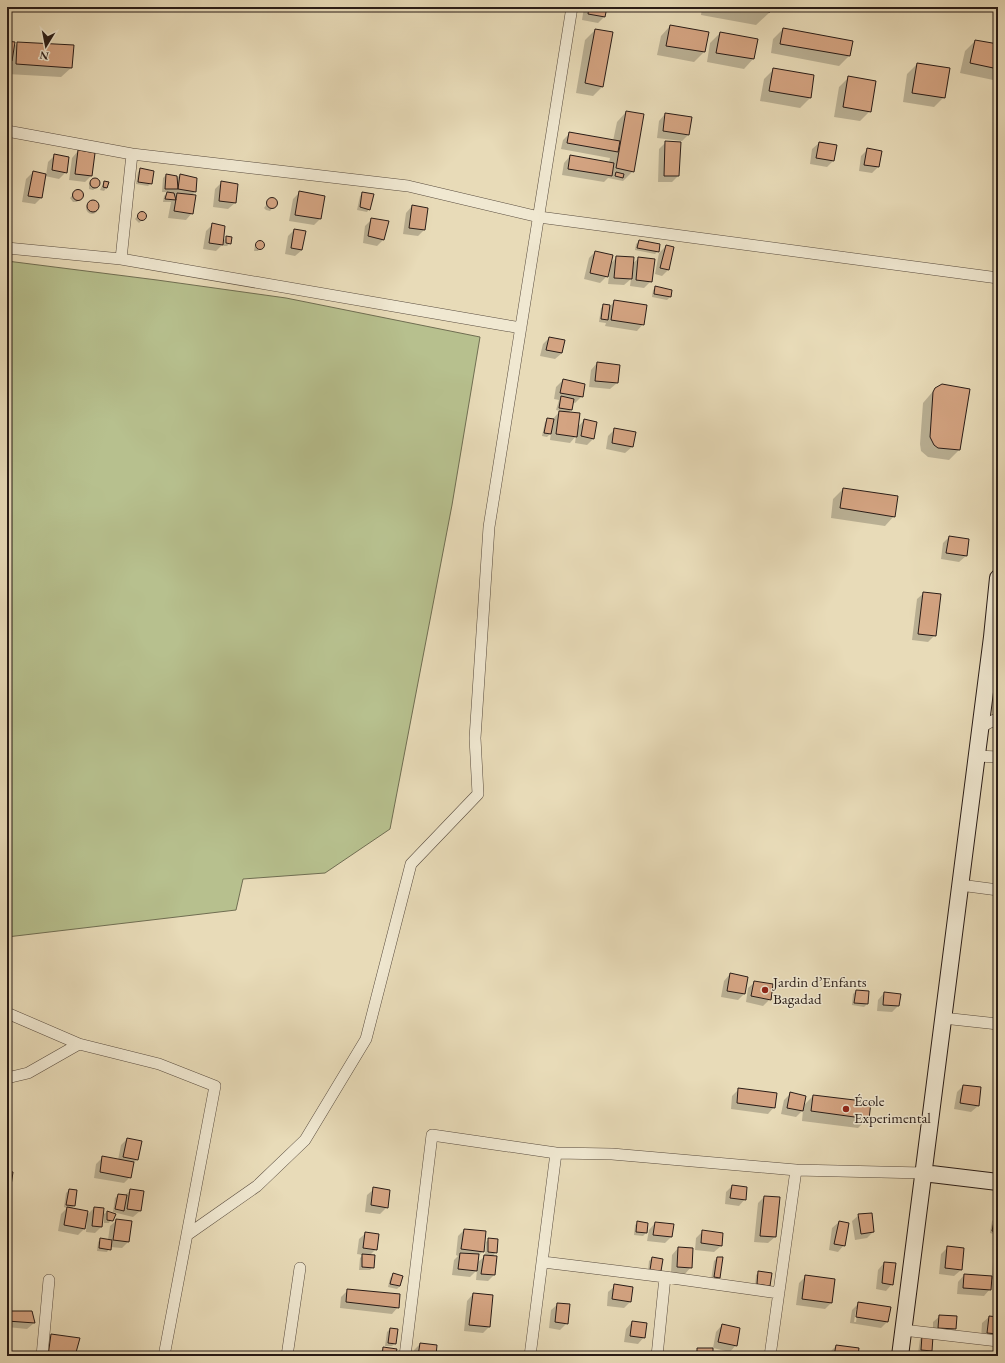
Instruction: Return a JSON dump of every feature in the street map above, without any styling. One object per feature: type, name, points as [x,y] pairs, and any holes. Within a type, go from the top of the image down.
[{"type":"street","points":[[187,1235],[257,1186],[305,1140],[366,1039],[411,864],[478,794],[475,738],[489,527],[572,7]]},
{"type":"street","points":[[7,131],[132,154],[408,186],[539,217],[998,278]]},
{"type":"street","points":[[121,258],[132,154]]},
{"type":"street","points":[[7,248],[121,258],[521,328]]},
{"type":"street","points":[[900,1356],[981,727],[998,579]]},
{"type":"street","points":[[981,727],[998,718]]},
{"type":"street","points":[[977,756],[998,757]]},
{"type":"street","points":[[960,885],[998,890]]},
{"type":"street","points":[[7,1013],[79,1044],[159,1064],[215,1086],[164,1356]]},
{"type":"street","points":[[943,1018],[998,1024]]},
{"type":"street","points":[[7,1078],[28,1073],[79,1044]]},
{"type":"street","points":[[405,1356],[432,1135],[556,1153],[612,1154],[796,1170],[923,1173],[998,1182]]},
{"type":"street","points":[[530,1356],[556,1153]]},
{"type":"street","points":[[770,1356],[796,1170]]},
{"type":"street","points":[[543,1262],[779,1293]]},
{"type":"street","points":[[287,1356],[300,1268]]},
{"type":"street","points":[[657,1356],[665,1277]]},
{"type":"street","points":[[42,1356],[49,1280]]},
{"type":"street","points":[[903,1330],[998,1341]]},
{"type":"green space","points":[[7,261],[286,298],[480,337],[452,505],[390,829],[325,873],[243,879],[236,910],[7,937]]},
{"type":"building","points":[[589,7],[607,7],[605,17],[588,14]]},
{"type":"building","points":[[741,7],[771,7],[770,12]]},
{"type":"building","points":[[670,25],[709,32],[705,52],[666,46]]},
{"type":"building","points":[[783,28],[853,41],[850,56],[780,44]]},
{"type":"building","points":[[595,29],[613,32],[603,87],[585,83]]},
{"type":"building","points":[[720,32],[758,39],[754,59],[716,53]]},
{"type":"building","points":[[975,40],[998,44],[998,69],[970,63]]},
{"type":"building","points":[[7,41],[15,42],[12,61],[7,60]]},
{"type":"building","points":[[17,42],[74,45],[72,68],[16,64]]},
{"type":"building","points":[[917,63],[950,68],[945,98],[912,93]]},
{"type":"building","points":[[773,68],[814,75],[811,98],[769,91]]},
{"type":"building","points":[[848,76],[876,81],[871,112],[843,107]]},
{"type":"building","points":[[626,111],[644,114],[634,172],[616,168]]},
{"type":"building","points":[[665,113],[692,117],[689,135],[663,131]]},
{"type":"building","points":[[569,132],[620,141],[618,152],[567,143]]},
{"type":"building","points":[[665,141],[681,142],[679,176],[664,176]]},
{"type":"building","points":[[819,142],[837,145],[834,161],[816,158]]},
{"type":"building","points":[[867,148],[882,151],[879,167],[864,165]]},
{"type":"building","points":[[78,150],[95,153],[92,176],[75,174]]},
{"type":"building","points":[[7,151],[10,152],[7,170]]},
{"type":"building","points":[[54,154],[69,157],[67,173],[52,170]]},
{"type":"building","points":[[570,155],[614,163],[612,176],[568,169]]},
{"type":"building","points":[[140,168],[154,171],[152,184],[138,182]]},
{"type":"building","points":[[33,171],[46,174],[42,198],[28,196]]},
{"type":"building","points":[[616,172],[624,174],[623,178],[615,176]]},
{"type":"building","points":[[166,174],[177,176],[178,189],[165,189]]},
{"type":"building","points":[[180,174],[197,178],[196,192],[178,189]]},
{"type":"building","points":[[93,178],[97,178],[99,179],[99,187],[93,188],[90,185],[90,181]]},
{"type":"building","points":[[104,181],[109,182],[107,188],[103,187]]},
{"type":"building","points":[[221,181],[238,184],[236,203],[219,201]]},
{"type":"building","points":[[76,190],[80,190],[82,191],[82,199],[76,200],[73,197],[73,193]]},
{"type":"building","points":[[299,191],[325,196],[321,219],[295,215]]},
{"type":"building","points":[[167,192],[174,193],[176,200],[165,199]]},
{"type":"building","points":[[362,192],[374,194],[370,210],[360,207]]},
{"type":"building","points":[[177,193],[196,195],[193,214],[174,211]]},
{"type":"building","points":[[270,198],[274,198],[276,199],[276,207],[270,208],[267,205],[267,201]]},
{"type":"building","points":[[93,200],[97,202],[99,206],[97,210],[93,212],[89,210],[87,206],[89,202]]},
{"type":"building","points":[[412,205],[428,208],[425,230],[409,228]]},
{"type":"building","points":[[140,212],[144,212],[146,216],[144,220],[140,220],[138,218],[138,214]]},
{"type":"building","points":[[371,218],[389,221],[384,240],[368,236]]},
{"type":"building","points":[[212,223],[225,226],[223,245],[209,243]]},
{"type":"building","points":[[294,229],[306,231],[302,250],[291,248]]},
{"type":"building","points":[[226,236],[232,237],[231,244],[226,243]]},
{"type":"building","points":[[639,240],[660,244],[659,252],[637,248]]},
{"type":"building","points":[[258,241],[262,241],[264,245],[262,249],[258,249],[256,247],[256,243]]},
{"type":"building","points":[[666,245],[674,247],[669,270],[660,268]]},
{"type":"building","points":[[595,251],[613,255],[608,277],[590,273]]},
{"type":"building","points":[[616,256],[634,257],[632,279],[614,278]]},
{"type":"building","points":[[638,257],[655,259],[652,282],[636,280]]},
{"type":"building","points":[[655,286],[672,290],[671,297],[654,294]]},
{"type":"building","points":[[614,300],[647,305],[644,325],[611,320]]},
{"type":"building","points":[[603,304],[610,305],[608,320],[601,319]]},
{"type":"building","points":[[549,337],[565,340],[562,353],[546,350]]},
{"type":"building","points":[[597,362],[620,365],[618,383],[595,381]]},
{"type":"building","points":[[563,379],[585,384],[583,397],[560,393]]},
{"type":"building","points":[[942,384],[970,389],[960,450],[938,448],[934,445],[930,437],[933,392],[935,388]]},
{"type":"building","points":[[561,396],[574,399],[572,410],[559,408]]},
{"type":"building","points":[[559,411],[580,413],[577,437],[556,434]]},
{"type":"building","points":[[547,418],[554,419],[551,434],[544,433]]},
{"type":"building","points":[[584,419],[597,422],[594,439],[581,436]]},
{"type":"building","points":[[614,428],[636,432],[633,447],[612,443]]},
{"type":"building","points":[[843,488],[898,496],[895,517],[840,508]]},
{"type":"building","points":[[949,536],[969,539],[967,556],[946,553]]},
{"type":"building","points":[[923,592],[941,594],[936,636],[918,634]]},
{"type":"building","points":[[730,973],[748,977],[745,994],[727,991]]},
{"type":"building","points":[[754,981],[773,984],[771,1000],[751,996]]},
{"type":"building","points":[[856,990],[869,991],[868,1004],[854,1003]]},
{"type":"building","points":[[884,992],[901,994],[899,1006],[883,1005]]},
{"type":"building","points":[[963,1085],[981,1087],[979,1106],[960,1103]]},
{"type":"building","points":[[738,1088],[777,1093],[775,1108],[737,1103]]},
{"type":"building","points":[[790,1092],[806,1096],[803,1111],[787,1108]]},
{"type":"building","points":[[813,1095],[871,1102],[869,1119],[811,1111]]},
{"type":"building","points":[[127,1138],[142,1141],[138,1160],[123,1157]]},
{"type":"building","points":[[102,1156],[134,1162],[131,1178],[100,1172]]},
{"type":"building","points":[[7,1171],[13,1172],[10,1193],[7,1193]]},
{"type":"building","points":[[732,1185],[747,1187],[746,1200],[730,1198]]},
{"type":"building","points":[[373,1187],[390,1190],[388,1208],[371,1205]]},
{"type":"building","points":[[69,1189],[77,1190],[75,1206],[66,1205]]},
{"type":"building","points":[[130,1189],[144,1191],[141,1211],[127,1209]]},
{"type":"building","points":[[118,1194],[127,1195],[124,1211],[115,1209]]},
{"type":"building","points":[[764,1196],[780,1197],[776,1237],[760,1236]]},
{"type":"building","points":[[67,1207],[88,1211],[85,1229],[64,1225]]},
{"type":"building","points":[[94,1207],[104,1208],[102,1227],[92,1226]]},
{"type":"building","points":[[107,1211],[116,1214],[113,1221],[107,1220]]},
{"type":"building","points":[[872,1213],[874,1232],[861,1234],[858,1214]]},
{"type":"building","points":[[995,1217],[998,1217],[998,1232],[992,1231]]},
{"type":"building","points":[[116,1219],[132,1221],[129,1242],[113,1240]]},
{"type":"building","points":[[637,1221],[648,1223],[647,1233],[636,1232]]},
{"type":"building","points":[[839,1221],[849,1223],[845,1246],[834,1244]]},
{"type":"building","points":[[655,1222],[674,1224],[672,1237],[653,1235]]},
{"type":"building","points":[[464,1229],[486,1231],[484,1252],[461,1249]]},
{"type":"building","points":[[702,1230],[723,1233],[722,1246],[701,1243]]},
{"type":"building","points":[[365,1232],[379,1234],[377,1250],[363,1248]]},
{"type":"building","points":[[100,1238],[112,1240],[111,1250],[99,1248]]},
{"type":"building","points":[[488,1238],[498,1239],[497,1253],[488,1252]]},
{"type":"building","points":[[947,1246],[964,1248],[962,1270],[945,1268]]},
{"type":"building","points":[[678,1247],[693,1248],[692,1268],[677,1267]]},
{"type":"building","points":[[460,1253],[479,1254],[477,1271],[458,1269]]},
{"type":"building","points":[[362,1254],[375,1255],[374,1268],[362,1267]]},
{"type":"building","points":[[484,1255],[497,1256],[495,1275],[481,1274]]},
{"type":"building","points":[[652,1257],[663,1259],[661,1271],[650,1270]]},
{"type":"building","points":[[717,1257],[723,1257],[720,1278],[714,1277]]},
{"type":"building","points":[[884,1262],[896,1263],[893,1285],[882,1283]]},
{"type":"building","points":[[758,1271],[772,1273],[770,1286],[757,1284]]},
{"type":"building","points":[[393,1273],[403,1276],[400,1286],[390,1284]]},
{"type":"building","points":[[964,1274],[992,1276],[991,1290],[963,1288]]},
{"type":"building","points":[[805,1275],[835,1279],[832,1303],[802,1299]]},
{"type":"building","points":[[614,1284],[633,1287],[631,1302],[612,1299]]},
{"type":"building","points":[[347,1289],[400,1294],[399,1308],[346,1302]]},
{"type":"building","points":[[473,1293],[493,1295],[490,1327],[469,1325]]},
{"type":"building","points":[[858,1302],[891,1307],[888,1322],[856,1317]]},
{"type":"building","points":[[557,1303],[570,1304],[568,1324],[555,1322]]},
{"type":"building","points":[[7,1311],[32,1311],[35,1323],[7,1321]]},
{"type":"building","points":[[939,1315],[957,1316],[956,1329],[938,1328]]},
{"type":"building","points":[[989,1316],[998,1317],[998,1334],[987,1333]]},
{"type":"building","points":[[632,1321],[647,1323],[645,1338],[630,1336]]},
{"type":"building","points":[[722,1324],[740,1328],[737,1346],[718,1342]]},
{"type":"building","points":[[390,1328],[398,1329],[396,1344],[388,1343]]},
{"type":"building","points":[[51,1334],[80,1338],[75,1356],[48,1356]]},
{"type":"building","points":[[922,1335],[933,1336],[932,1351],[921,1350]]},
{"type":"building","points":[[420,1343],[437,1345],[436,1356],[418,1356]]},
{"type":"building","points":[[836,1345],[859,1348],[858,1356],[834,1356]]},
{"type":"building","points":[[383,1347],[397,1349],[395,1356],[382,1356]]},
{"type":"building","points":[[697,1348],[713,1348],[713,1356],[697,1356]]},
{"type":"place","name":"Jardin d’Enfants Bagadad","points":[[765,990]]},
{"type":"place","name":"École Experimental","points":[[846,1109]]}]
